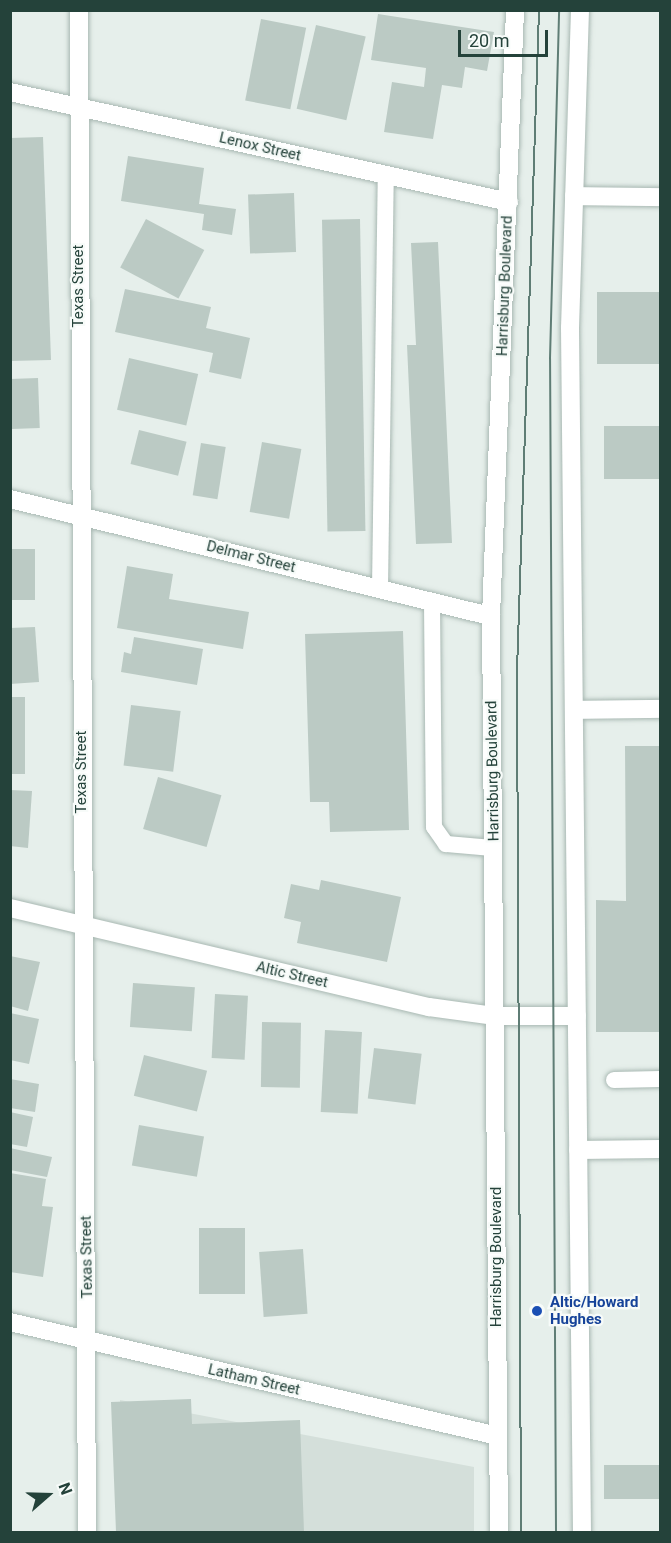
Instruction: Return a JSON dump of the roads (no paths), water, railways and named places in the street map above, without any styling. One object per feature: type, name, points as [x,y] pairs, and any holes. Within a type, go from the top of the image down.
[{"type":"street","name":"Texas Street","points":[[79,10],[87,1533]]},
{"type":"street","name":"Harrisburg Boulevard","points":[[499,1533],[491,616],[515,10]]},
{"type":"street","points":[[580,10],[570,328],[582,1533]]},
{"type":"street","name":"Lenox Street","points":[[10,92],[509,202]]},
{"type":"street","points":[[574,196],[660,197]]},
{"type":"street","name":"Delmar Street","points":[[10,499],[491,616]]},
{"type":"street","points":[[574,710],[660,709]]},
{"type":"street","name":"Altic Street","points":[[10,908],[429,1007],[495,1016],[577,1016]]},
{"type":"street","points":[[578,1150],[660,1149]]},
{"type":"street","name":"Latham Street","points":[[10,1322],[87,1342],[498,1436]]},
{"type":"lane","points":[[380,589],[386,175]]},
{"type":"lane","points":[[432,602],[434,827],[446,844],[494,848]]},
{"type":"lane","points":[[614,1080],[660,1079]]},
{"type":"tram line","points":[[521,1532],[517,671],[539,10]]},
{"type":"tram line","points":[[556,1532],[550,359],[559,10]]},
{"type":"place","name":"Altic/Howard Hughes","points":[[537,1311]]}]
